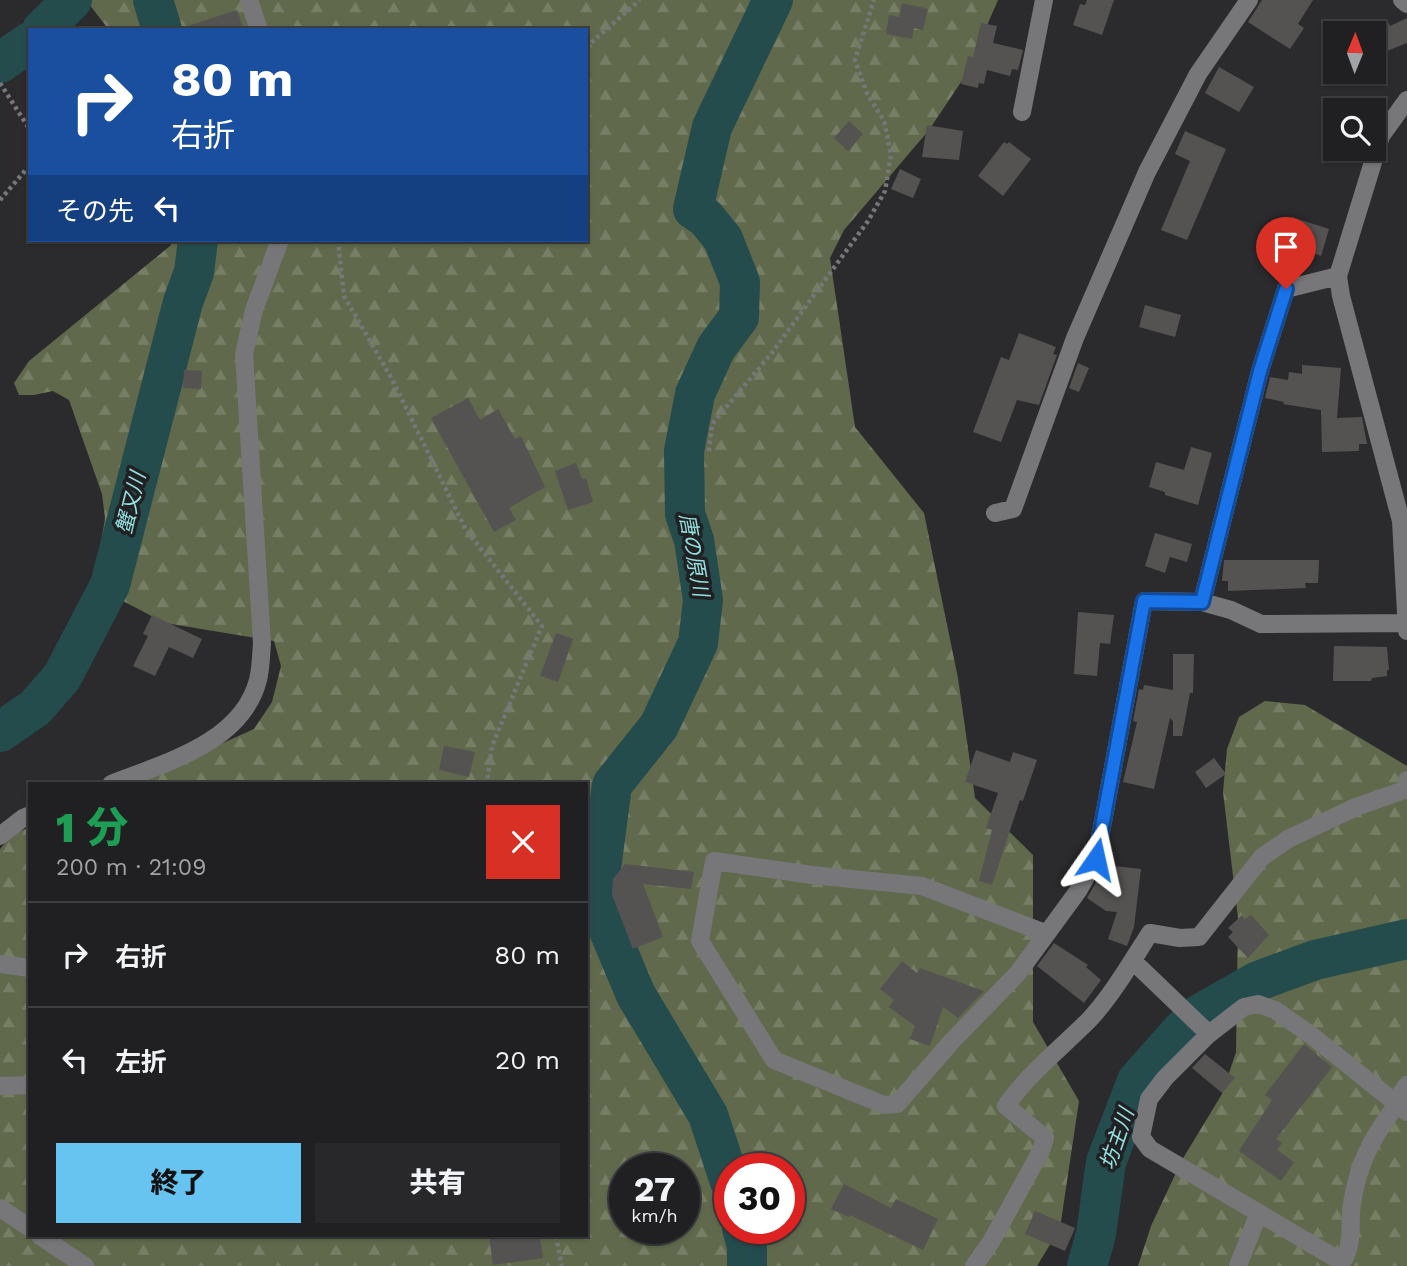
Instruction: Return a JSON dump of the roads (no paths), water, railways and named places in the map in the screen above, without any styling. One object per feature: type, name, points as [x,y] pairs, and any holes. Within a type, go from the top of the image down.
[{"type":"street","points":[[249,0],[258,28]]},
{"type":"street","points":[[1022,112],[1044,0]]},
{"type":"street","points":[[995,513],[1013,509],[1075,338],[1147,173],[1198,74],[1250,0]]},
{"type":"street","points":[[1402,0],[1407,4]]},
{"type":"street","points":[[1407,100],[1381,136],[1338,276],[1340,296],[1401,521],[1407,631]]},
{"type":"street","points":[[116,782],[177,758],[217,737],[248,706],[258,680],[262,643],[244,354],[254,310],[279,242]]},
{"type":"street","points":[[1202,602],[1260,371],[1286,289],[1338,276]]},
{"type":"street","points":[[1045,933],[922,886],[812,875],[715,861],[700,941],[774,1060],[884,1105],[897,1104],[953,1040],[1018,973],[1078,891],[1096,859],[1144,601],[1202,602],[1231,610],[1261,624],[1407,623]]},
{"type":"street","points":[[974,1266],[1041,1151],[1045,1138],[1006,1106],[1019,1087],[1090,1019],[1150,933],[1180,938],[1199,937],[1262,856],[1288,839],[1356,807],[1406,789],[1407,780]]},
{"type":"street","points":[[0,836],[28,816]]},
{"type":"street","points":[[1133,961],[1209,1034]]},
{"type":"street","points":[[0,964],[28,968]]},
{"type":"street","points":[[1399,1106],[1275,1010],[1258,1004],[1244,1007],[1209,1034],[1165,1078],[1149,1099],[1141,1137],[1150,1149],[1342,1264],[1349,1245],[1352,1205],[1360,1166],[1373,1138],[1399,1106],[1407,1085]]},
{"type":"street","points":[[0,1086],[28,1085]]},
{"type":"street","points":[[0,1208],[28,1227]]},
{"type":"street","points":[[1238,1266],[1258,1215]]},
{"type":"street","points":[[42,1237],[85,1266]]},
{"type":"waterway","points":[[44,28],[72,0]]},
{"type":"waterway","name":"蟹又川","points":[[153,0],[161,28]]},
{"type":"waterway","name":"唐の原川","points":[[720,1153],[708,1115],[636,995],[602,914],[599,884],[612,785],[659,726],[698,643],[703,600],[694,540],[685,514],[684,451],[695,394],[716,348],[739,317],[740,282],[723,239],[706,218],[693,209],[712,127],[773,0]]},
{"type":"waterway","points":[[0,63],[28,43]]},
{"type":"waterway","name":"蟹又川","points":[[0,732],[35,708],[62,677],[110,585],[183,302],[194,272],[198,242]]},
{"type":"waterway","name":"坊主川","points":[[1200,1014],[1258,981],[1315,960],[1407,939]]},
{"type":"waterway","name":"坊主川","points":[[1087,1266],[1096,1234],[1106,1162],[1137,1081],[1183,1029]]},
{"type":"waterway","name":"唐の原川","points":[[746,1244],[747,1266]]}]
